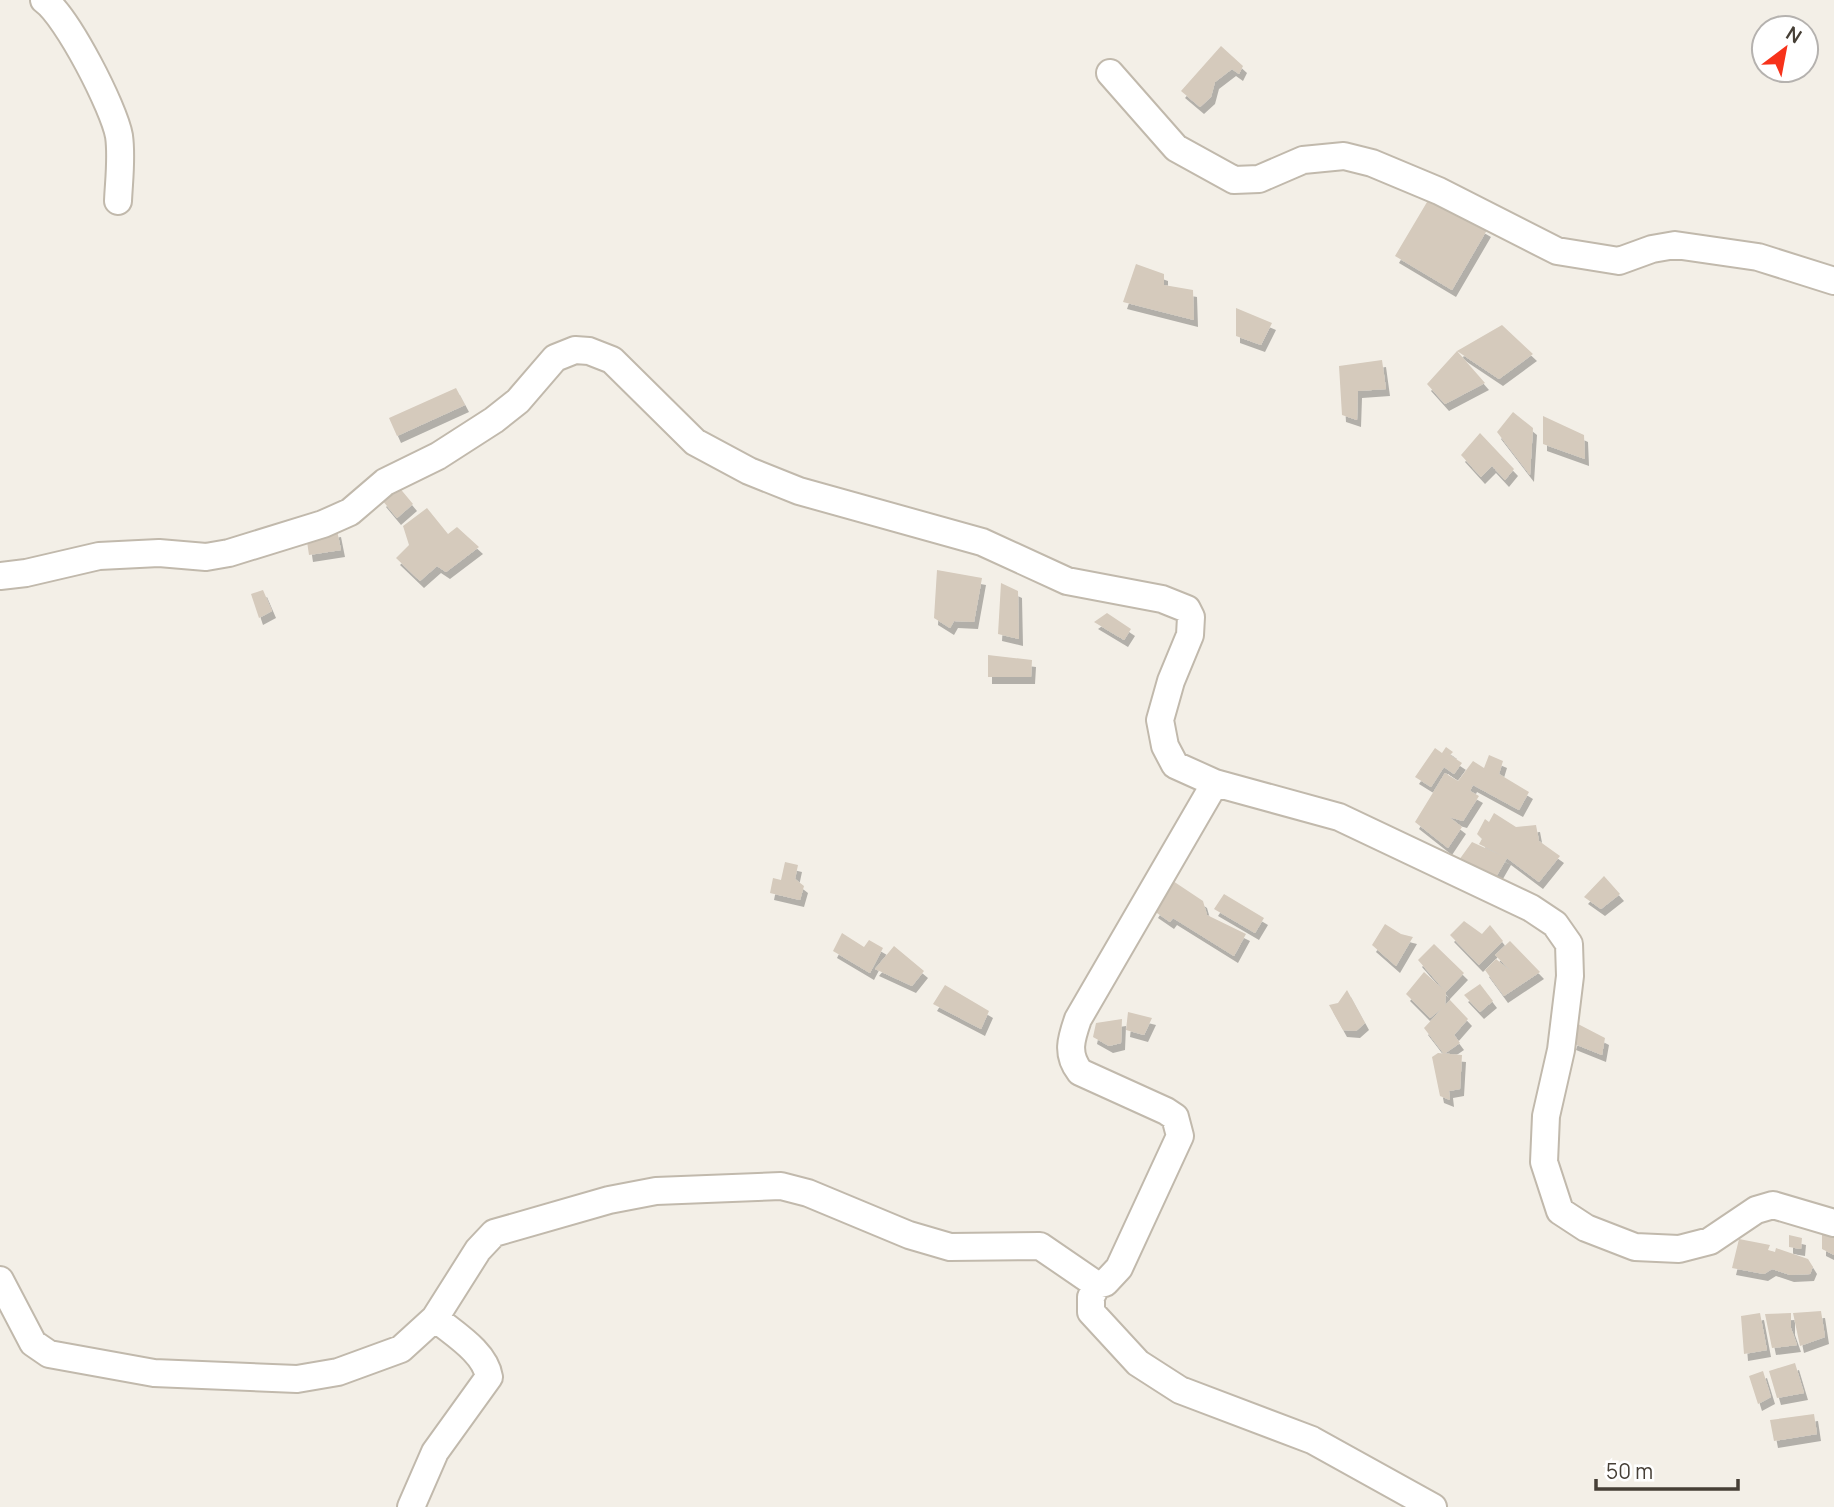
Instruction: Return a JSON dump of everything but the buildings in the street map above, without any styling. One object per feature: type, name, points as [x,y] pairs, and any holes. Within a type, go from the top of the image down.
[{"type":"street","points":[[44,0],[70,31],[113,117],[121,153],[118,201]]},
{"type":"street","points":[[1110,72],[1176,148],[1234,180],[1259,179],[1303,160],[1344,156],[1372,163],[1450,196],[1558,251],[1619,261],[1675,245],[1758,257],[1834,281]]},
{"type":"street","points":[[0,576],[26,573],[99,556],[217,555],[323,524],[350,512],[385,482],[438,456],[494,420],[517,401],[555,358],[575,350],[589,351],[612,360],[695,442],[749,471],[799,491],[982,542],[1067,581],[1140,593],[1187,609],[1191,617],[1190,635],[1171,681],[1160,720],[1165,746],[1175,765],[1215,783],[1339,817],[1531,908],[1563,933],[1569,944],[1570,976],[1561,1050],[1546,1116],[1544,1162],[1560,1211],[1586,1228],[1635,1247],[1679,1249],[1710,1241],[1756,1210],[1773,1205],[1834,1223]]},
{"type":"street","points":[[0,1280],[33,1343],[60,1357],[154,1373],[297,1379],[320,1375],[401,1349],[435,1318],[485,1241],[507,1227],[643,1193],[759,1185],[807,1193],[909,1235],[950,1247],[1040,1246],[1097,1285],[1105,1283],[1119,1268],[1180,1136],[1179,1125],[1166,1111],[1080,1072],[1072,1062],[1072,1037],[1078,1019],[1215,783]]},
{"type":"street","points":[[1097,1285],[1089,1306],[1091,1312],[1139,1363],[1158,1378],[1180,1390],[1312,1440],[1433,1507]]},
{"type":"street","points":[[411,1507],[435,1452],[489,1377],[478,1355],[435,1318]]}]
